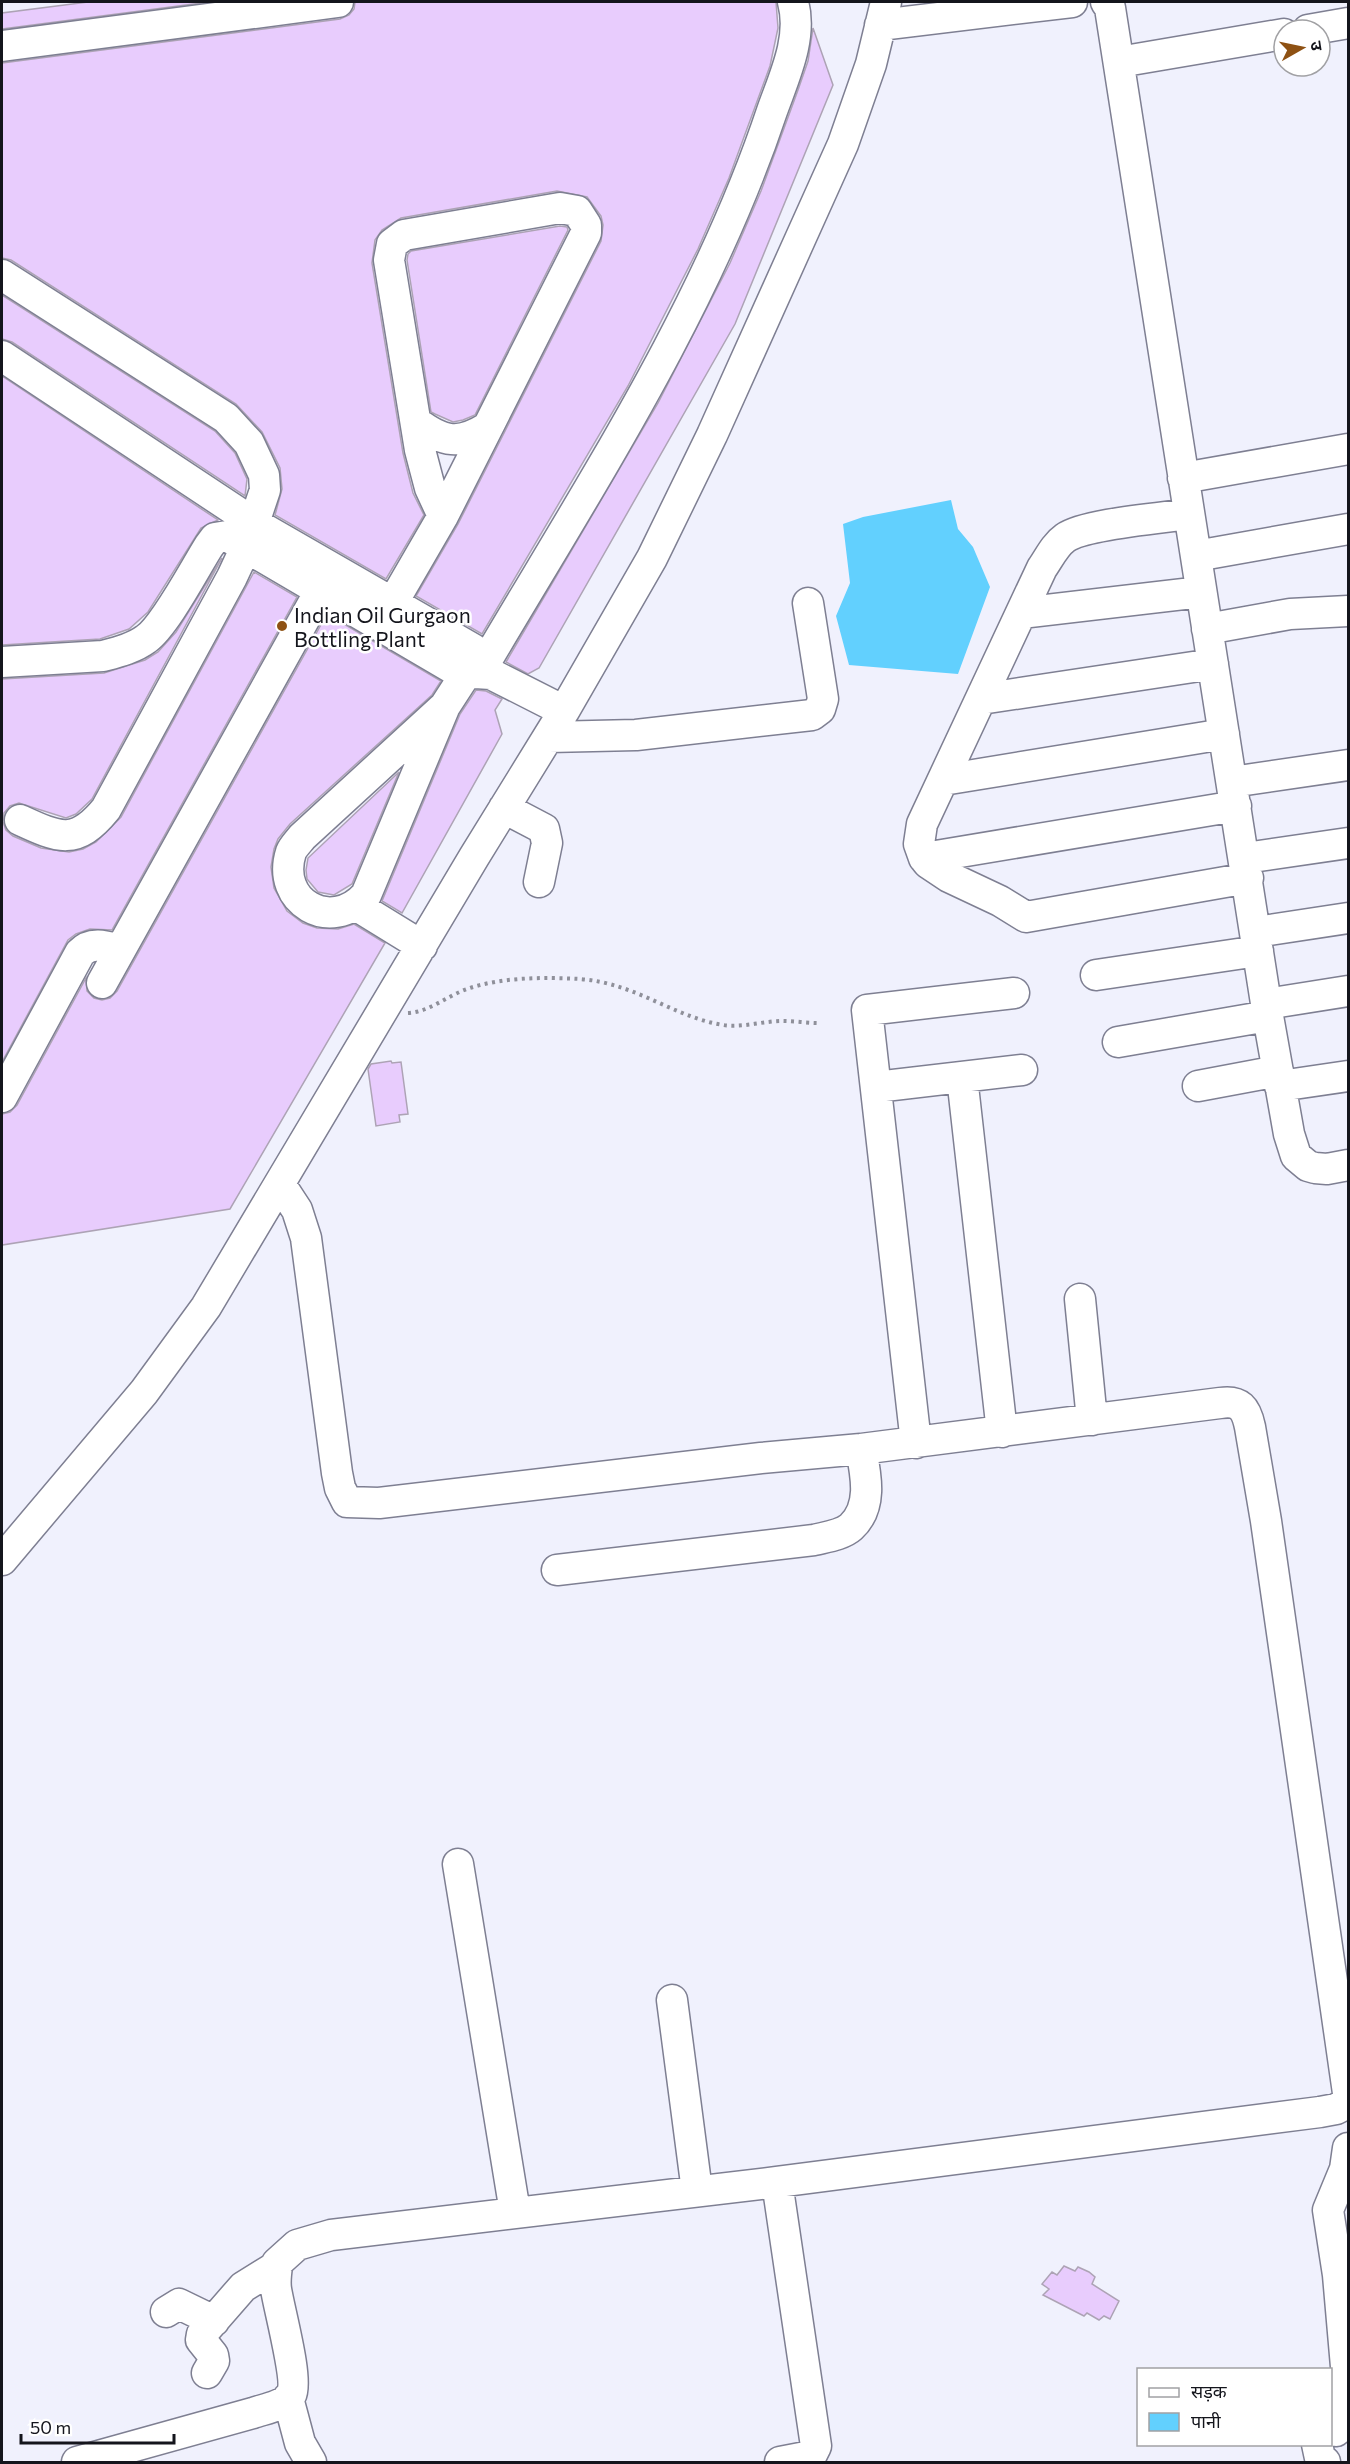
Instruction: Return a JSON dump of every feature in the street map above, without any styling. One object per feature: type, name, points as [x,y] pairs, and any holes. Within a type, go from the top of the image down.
[{"type":"street","points":[[2,46],[338,2]]},
{"type":"street","points":[[445,706],[366,895],[357,906],[338,913],[322,913],[306,906],[294,892],[289,870],[291,851],[302,837],[481,670],[642,396],[712,264],[753,165],[790,60],[796,28],[793,2]]},
{"type":"street","points":[[2,1560],[176,1351],[206,1307],[504,808],[549,737],[652,558],[712,435],[843,144],[865,81],[883,13],[1072,2]]},
{"type":"street","points":[[1106,2],[1110,9],[1119,62],[1267,1010],[1289,1134],[1296,1156],[1308,1166],[1327,1169],[1348,1165]]},
{"type":"street","points":[[1332,26],[1348,23]]},
{"type":"street","points":[[1119,62],[1272,36]]},
{"type":"street","points":[[392,604],[443,516],[586,233],[586,225],[577,211],[560,208],[415,233],[398,238],[392,244],[389,260],[416,422],[427,478],[443,516]]},
{"type":"street","points":[[2,275],[226,418],[249,443],[264,475],[265,490],[250,535],[106,809],[88,828],[65,836],[53,835],[20,820]]},
{"type":"street","points":[[2,356],[250,535],[320,591],[459,672],[481,670],[564,711]]},
{"type":"street","points":[[416,422],[442,437],[458,440],[469,439],[488,427]]},
{"type":"street","points":[[1183,478],[1348,449],[1348,453]]},
{"type":"street","points":[[1189,514],[1087,529],[1064,539],[1042,568],[922,824],[919,844],[924,858],[949,877],[1000,901],[1026,917],[1348,843]]},
{"type":"street","points":[[1196,556],[1348,529]]},
{"type":"street","points":[[2,662],[103,656],[133,646],[154,632],[215,538],[250,535],[392,604],[473,649],[481,670]]},
{"type":"street","points":[[102,983],[320,591]]},
{"type":"street","points":[[1021,613],[1201,591]]},
{"type":"street","points":[[549,737],[617,736],[812,715],[820,709],[823,699],[808,603]]},
{"type":"street","points":[[1207,629],[1290,614],[1348,610]]},
{"type":"street","points":[[981,699],[1213,663]]},
{"type":"street","points":[[943,780],[1224,734]]},
{"type":"street","points":[[924,858],[1234,794],[1348,765]]},
{"type":"street","points":[[504,808],[541,826],[546,833],[547,843],[539,882]]},
{"type":"street","points":[[357,906],[422,946]]},
{"type":"street","points":[[1096,975],[1257,941],[1348,918]]},
{"type":"street","points":[[2,1097],[84,948],[101,945],[120,950]]},
{"type":"street","points":[[1118,1042],[1348,991]]},
{"type":"street","points":[[916,1443],[867,1010],[1014,993]]},
{"type":"street","points":[[876,1087],[1022,1070]]},
{"type":"street","points":[[1198,1086],[1348,1076]]},
{"type":"street","points":[[962,1077],[1002,1432]]},
{"type":"street","points":[[280,1184],[297,1210],[306,1238],[339,1481],[343,1497],[347,1502],[379,1503],[761,1458],[916,1443],[1233,1401],[1240,1405],[1246,1413],[1266,1521],[1279,1628],[1348,2093]]},
{"type":"street","points":[[1080,1299],[1092,1420]]},
{"type":"street","points":[[557,1570],[814,1540],[835,1535],[850,1528],[860,1514],[866,1499],[868,1486],[861,1449]]},
{"type":"street","points":[[458,1864],[515,2212]]},
{"type":"street","points":[[672,2000],[697,2191]]},
{"type":"street","points":[[77,2463],[253,2413],[288,2398],[293,2388],[293,2379],[276,2287],[277,2263],[297,2245],[331,2235],[777,2182],[1320,2112],[1348,2103]]},
{"type":"street","points":[[1340,2463],[1336,2440],[1347,2378],[1338,2275],[1328,2210],[1345,2169],[1348,2148]]},
{"type":"street","points":[[777,2182],[816,2446],[811,2456],[780,2463]]},
{"type":"street","points":[[207,2373],[214,2361],[213,2355],[201,2340],[202,2334],[243,2287],[277,2266]]},
{"type":"street","points":[[166,2312],[179,2304],[214,2320]]},
{"type":"street","points":[[288,2398],[300,2442],[311,2463]]},
{"type":"street","points":[[1325,2463],[1320,2458],[1331,2446]]},
{"type":"path","points":[[385,1009],[397,1008],[409,1014],[423,1011],[442,999],[468,989],[503,980],[580,979],[606,982],[631,989],[696,1018],[725,1026],[782,1020],[819,1023]]},
{"type":"water","points":[[951,500],[958,529],[973,547],[990,587],[958,674],[849,665],[836,616],[850,583],[843,524],[863,517]]},
{"type":"building","points":[[88,2],[209,2],[2,29],[2,13]]},
{"type":"building","points":[[355,2],[776,2],[778,28],[770,66],[729,178],[698,249],[628,386],[482,634],[416,596],[458,524],[601,241],[603,225],[601,216],[587,197],[557,191],[401,218],[382,230],[375,240],[372,263],[403,453],[413,493],[424,515],[386,579],[275,515],[282,489],[280,468],[262,432],[236,404],[11,260],[2,258],[2,63],[340,19],[349,15],[354,9]]},
{"type":"building","points":[[813,28],[833,85],[735,324],[539,668],[528,674],[506,662],[658,403],[730,263],[761,191],[798,90],[808,61]]},
{"type":"building","points":[[560,226],[567,227],[568,230],[475,415],[453,422],[431,412],[407,260],[408,254],[411,251]]},
{"type":"building","points":[[2,295],[215,431],[235,453],[247,479],[245,496],[12,342],[2,339]]},
{"type":"building","points":[[2,376],[218,520],[201,528],[148,612],[129,629],[100,639],[2,645]]},
{"type":"building","points":[[222,558],[92,799],[76,814],[66,818],[19,803],[10,806],[4,813],[3,822],[6,830],[13,836],[41,848],[69,852],[83,849],[96,842],[121,817],[254,572],[297,597],[112,930],[90,929],[68,940],[2,1062],[2,679],[104,673],[145,660],[158,652],[176,632]]},
{"type":"building","points":[[327,614],[441,681],[432,695],[290,824],[278,839],[274,849],[271,867],[274,888],[287,911],[303,923],[317,928],[338,929],[354,924],[385,943],[230,1209],[2,1245],[2,1114],[10,1112],[17,1105],[86,978],[87,991],[94,998],[102,1000],[110,998],[117,991]]},
{"type":"building","points":[[476,690],[486,691],[502,699],[495,710],[502,734],[402,913],[382,901],[460,714]]},
{"type":"building","points":[[399,772],[352,884],[334,895],[318,892],[307,879],[308,858]]},
{"type":"building","points":[[391,1061],[392,1063],[401,1062],[408,1114],[399,1115],[400,1122],[376,1126],[368,1069],[371,1064]]},
{"type":"building","points":[[1064,2266],[1075,2271],[1078,2267],[1089,2272],[1095,2277],[1092,2284],[1119,2301],[1110,2319],[1104,2316],[1099,2320],[1087,2313],[1084,2316],[1043,2295],[1049,2289],[1042,2284],[1052,2272],[1057,2275]]},
{"type":"place","name":"Indian Oil Gurgaon Bottling Plant","points":[[282,626]]}]
